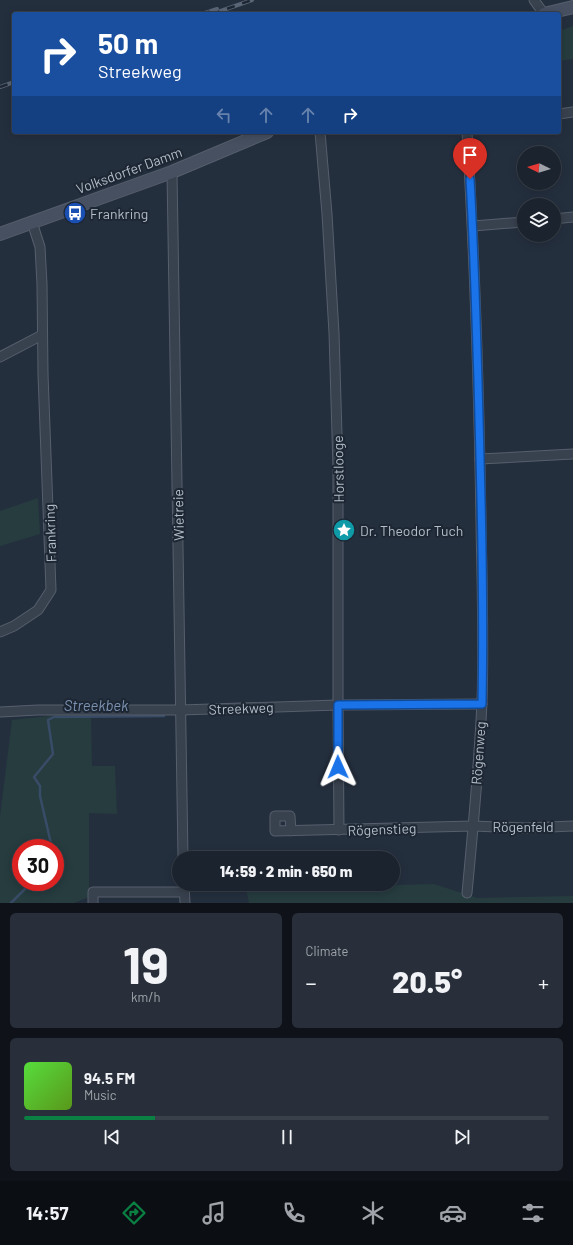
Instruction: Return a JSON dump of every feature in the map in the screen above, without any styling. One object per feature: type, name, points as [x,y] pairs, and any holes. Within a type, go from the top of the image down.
[{"type":"main road","points":[[552,12],[573,7]]},
{"type":"main road","name":"Volksdorfer Damm","points":[[0,234],[172,172],[262,134]]},
{"type":"street","points":[[534,0],[543,12]]},
{"type":"street","points":[[561,114],[573,112]]},
{"type":"street","name":"Horstlooge","points":[[320,134],[327,214],[333,325],[338,468],[339,830]]},
{"type":"street","name":"Rögenweg","points":[[466,893],[473,826],[482,704],[483,662],[480,459],[473,226],[467,134]]},
{"type":"street","name":"Wietreie","points":[[172,172],[183,851]]},
{"type":"street","points":[[561,218],[573,217]]},
{"type":"street","name":"Frankring","points":[[0,632],[14,626],[38,610],[51,590],[42,335],[42,284],[40,247],[32,222]]},
{"type":"street","points":[[473,226],[517,223]]},
{"type":"street","points":[[0,357],[42,335]]},
{"type":"street","points":[[480,459],[573,454]]},
{"type":"street","name":"Streekweg","points":[[0,712],[38,710],[181,710],[338,705],[482,704]]},
{"type":"street","name":"Rögenfeld","points":[[473,826],[526,828],[573,826]]},
{"type":"street","name":"Rögenstieg","points":[[290,831],[473,826]]},
{"type":"street","points":[[93,903],[93,892],[172,889]]},
{"type":"street","points":[[184,891],[184,903]]},
{"type":"green space","points":[[573,26],[573,59],[561,61],[561,30]]},
{"type":"green space","points":[[38,498],[40,534],[0,546],[0,511]]},
{"type":"green space","points":[[91,714],[92,766],[115,766],[117,814],[89,813],[89,897],[74,903],[0,903],[0,816],[12,720],[58,715]]},
{"type":"green space","points":[[434,884],[477,898],[573,896],[573,903],[249,903],[246,891],[400,891],[400,885]]},
{"type":"waterway","name":"Streekbek","points":[[50,839],[40,796],[40,786],[34,777],[53,754],[48,720],[54,717],[164,716]]},
{"type":"waterway","name":"Streekbek","points":[[11,903],[23,891]]},
{"type":"railway","points":[[218,12],[252,0]]},
{"type":"railway","points":[[208,12],[217,9]]},
{"type":"railway","points":[[0,87],[12,83]]},
{"type":"place","name":"Frankring","points":[[75,213]]},
{"type":"place","name":"Dr. Theodor Tuch","points":[[344,530]]},
{"type":"route","points":[[338,767],[338,705],[482,704],[483,662],[480,459],[473,226],[470,179]]}]
